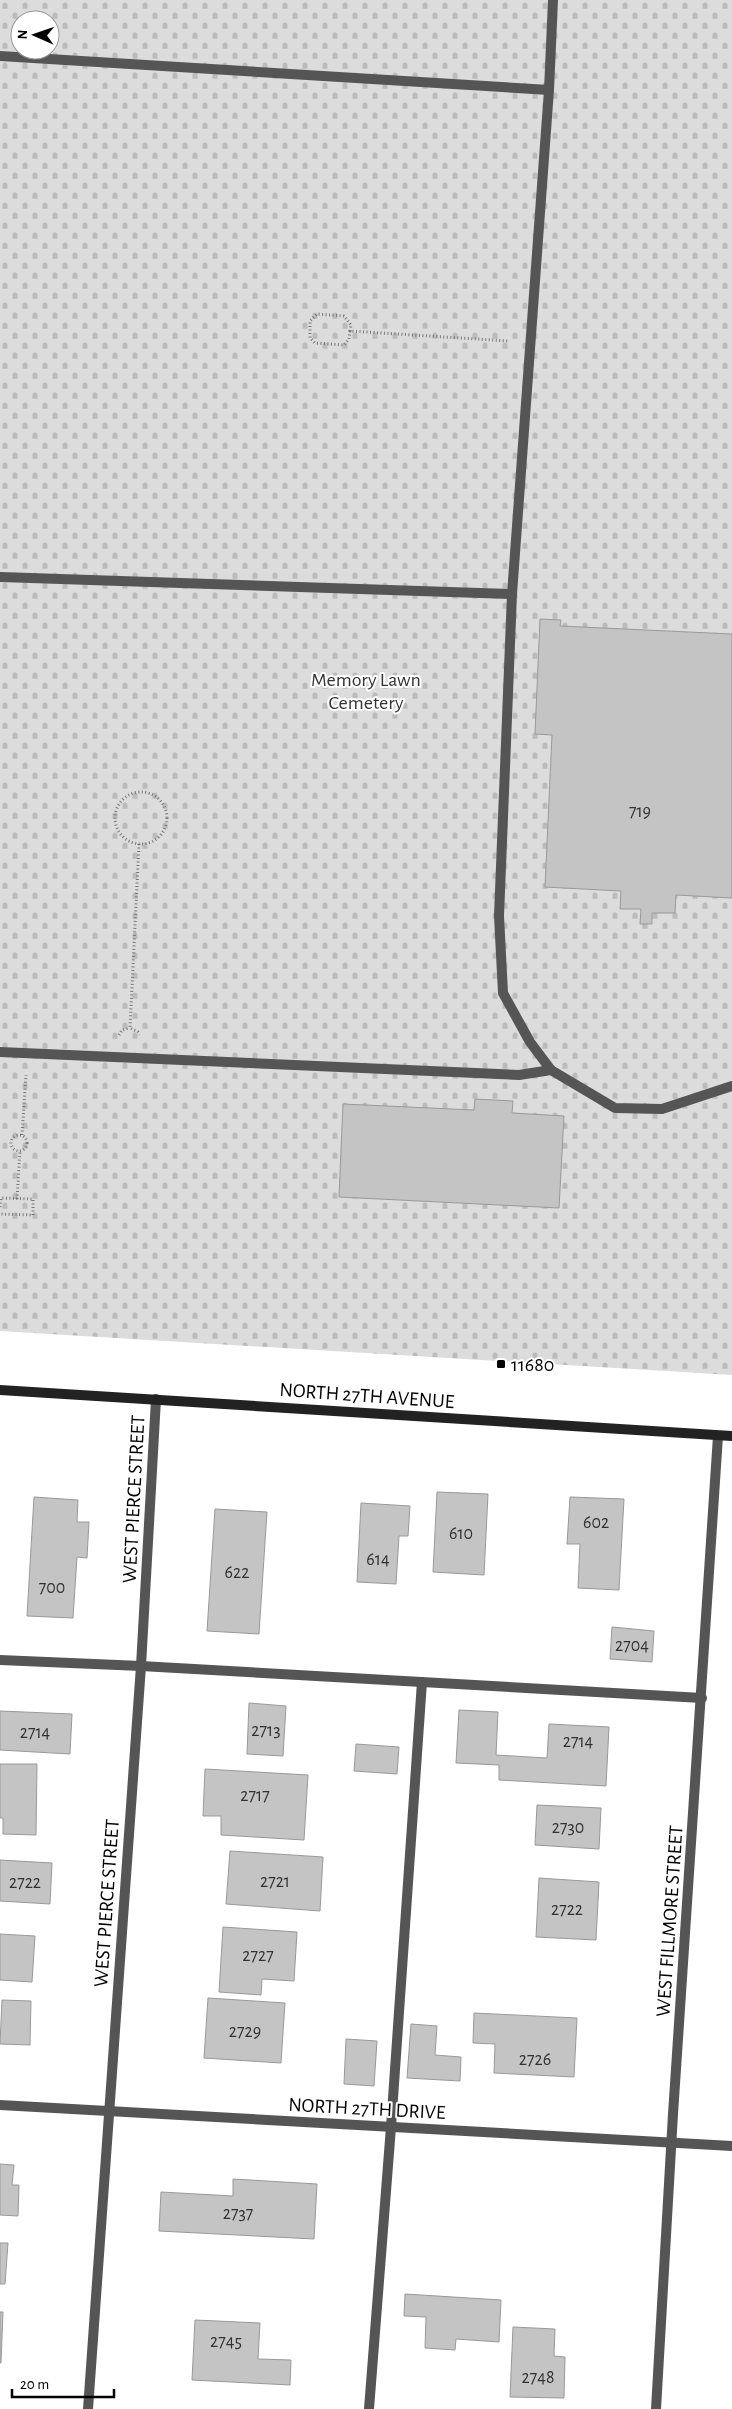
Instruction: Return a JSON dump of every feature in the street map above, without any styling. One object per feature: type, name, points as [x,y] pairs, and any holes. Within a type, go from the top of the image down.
[{"type":"main road","name":"NORTH 27TH AVENUE","points":[[0,1390],[732,1436]]},
{"type":"street","points":[[553,0],[549,90],[512,594],[499,916],[503,993],[530,1042],[551,1070],[614,1108],[662,1109],[732,1086]]},
{"type":"street","points":[[0,56],[549,90]]},
{"type":"street","points":[[0,576],[512,594]]},
{"type":"street","points":[[0,1052],[519,1075],[551,1070]]},
{"type":"street","name":"WEST PIERCE STREET","points":[[88,2409],[141,1666],[156,1399]]},
{"type":"street","name":"WEST FILLMORE STREET","points":[[656,2409],[671,2143],[718,1436]]},
{"type":"street","points":[[0,1660],[141,1666],[702,1698]]},
{"type":"street","points":[[369,2409],[422,1682]]},
{"type":"street","name":"NORTH 27TH DRIVE","points":[[0,2105],[732,2146]]},
{"type":"path","points":[[317,314],[344,316],[350,324],[350,331],[349,339],[344,345],[315,343],[310,338],[310,321],[317,314]]},
{"type":"path","points":[[350,331],[529,343]]},
{"type":"path","points":[[138,792],[156,797],[166,812],[163,831],[157,838],[139,844],[122,836],[117,828],[115,818],[121,801],[128,795],[138,792]]},
{"type":"path","points":[[139,844],[130,1028],[138,1032],[141,1039],[140,1058]]},
{"type":"path","points":[[20,1151],[28,1144],[22,1135],[27,1053]]},
{"type":"path","points":[[20,1151],[14,1148],[11,1142],[15,1136],[22,1135]]},
{"type":"path","points":[[17,1199],[20,1151]]},
{"type":"path","points":[[0,1207],[1,1198],[33,1199],[32,1215],[0,1214]]},
{"type":"green space","name":"Memory Lawn Cemetery","points":[[0,0],[732,0],[732,1375],[0,1331]]},
{"type":"building","points":[[540,619],[561,620],[560,626],[732,634],[732,898],[676,895],[675,913],[652,913],[652,924],[640,924],[641,909],[620,909],[621,891],[545,887],[552,735],[535,734]]},
{"type":"building","points":[[475,1099],[513,1101],[512,1113],[564,1116],[559,1208],[339,1197],[343,1104],[474,1110]]},
{"type":"building","points":[[437,1492],[488,1494],[484,1575],[433,1572]]},
{"type":"building","points":[[34,1497],[78,1500],[77,1522],[89,1522],[87,1558],[77,1557],[73,1618],[27,1616]]},
{"type":"building","points":[[570,1497],[624,1499],[619,1590],[578,1588],[580,1544],[567,1544]]},
{"type":"building","points":[[361,1503],[410,1506],[408,1536],[399,1536],[396,1584],[357,1582]]},
{"type":"building","points":[[215,1509],[267,1512],[259,1634],[207,1631]]},
{"type":"building","points":[[612,1627],[654,1631],[652,1662],[610,1659]]},
{"type":"building","points":[[249,1703],[286,1706],[283,1756],[247,1754]]},
{"type":"building","points":[[459,1710],[498,1712],[496,1755],[547,1758],[549,1724],[609,1727],[606,1786],[499,1780],[499,1765],[456,1763]]},
{"type":"building","points":[[0,1711],[72,1714],[70,1754],[0,1750]]},
{"type":"building","points":[[356,1744],[399,1747],[397,1774],[354,1771]]},
{"type":"building","points":[[0,1764],[37,1764],[36,1835],[3,1834],[3,1818],[0,1818]]},
{"type":"building","points":[[205,1769],[308,1775],[304,1840],[221,1835],[221,1816],[203,1816]]},
{"type":"building","points":[[537,1805],[601,1808],[599,1849],[535,1845]]},
{"type":"building","points":[[230,1851],[323,1857],[320,1911],[226,1904]]},
{"type":"building","points":[[0,1860],[52,1863],[50,1904],[0,1901]]},
{"type":"building","points":[[539,1878],[599,1882],[596,1940],[536,1937]]},
{"type":"building","points":[[223,1927],[297,1932],[294,1981],[262,1979],[261,1995],[219,1992]]},
{"type":"building","points":[[0,1934],[35,1936],[32,1982],[0,1980]]},
{"type":"building","points":[[208,1998],[285,2003],[281,2063],[204,2058]]},
{"type":"building","points":[[2,2000],[31,2001],[30,2045],[0,2044]]},
{"type":"building","points":[[474,2013],[577,2018],[574,2077],[494,2073],[495,2044],[473,2043]]},
{"type":"building","points":[[411,2024],[437,2026],[435,2055],[461,2057],[460,2081],[407,2078]]},
{"type":"building","points":[[346,2039],[377,2041],[374,2086],[344,2084]]},
{"type":"building","points":[[0,2164],[14,2165],[12,2185],[19,2185],[18,2216],[0,2215]]},
{"type":"building","points":[[233,2179],[317,2184],[314,2239],[159,2231],[161,2192],[233,2196]]},
{"type":"building","points":[[0,2243],[8,2243],[5,2284],[0,2284]]},
{"type":"building","points":[[405,2294],[501,2300],[499,2342],[456,2339],[455,2350],[425,2348],[426,2317],[404,2316]]},
{"type":"building","points":[[0,2312],[3,2312],[1,2363],[0,2363]]},
{"type":"building","points":[[195,2320],[260,2323],[258,2359],[291,2360],[290,2385],[192,2380]]},
{"type":"building","points":[[513,2327],[555,2329],[554,2356],[565,2357],[564,2398],[510,2397]]},
{"type":"place","name":"11680","points":[[501,1364]]}]
